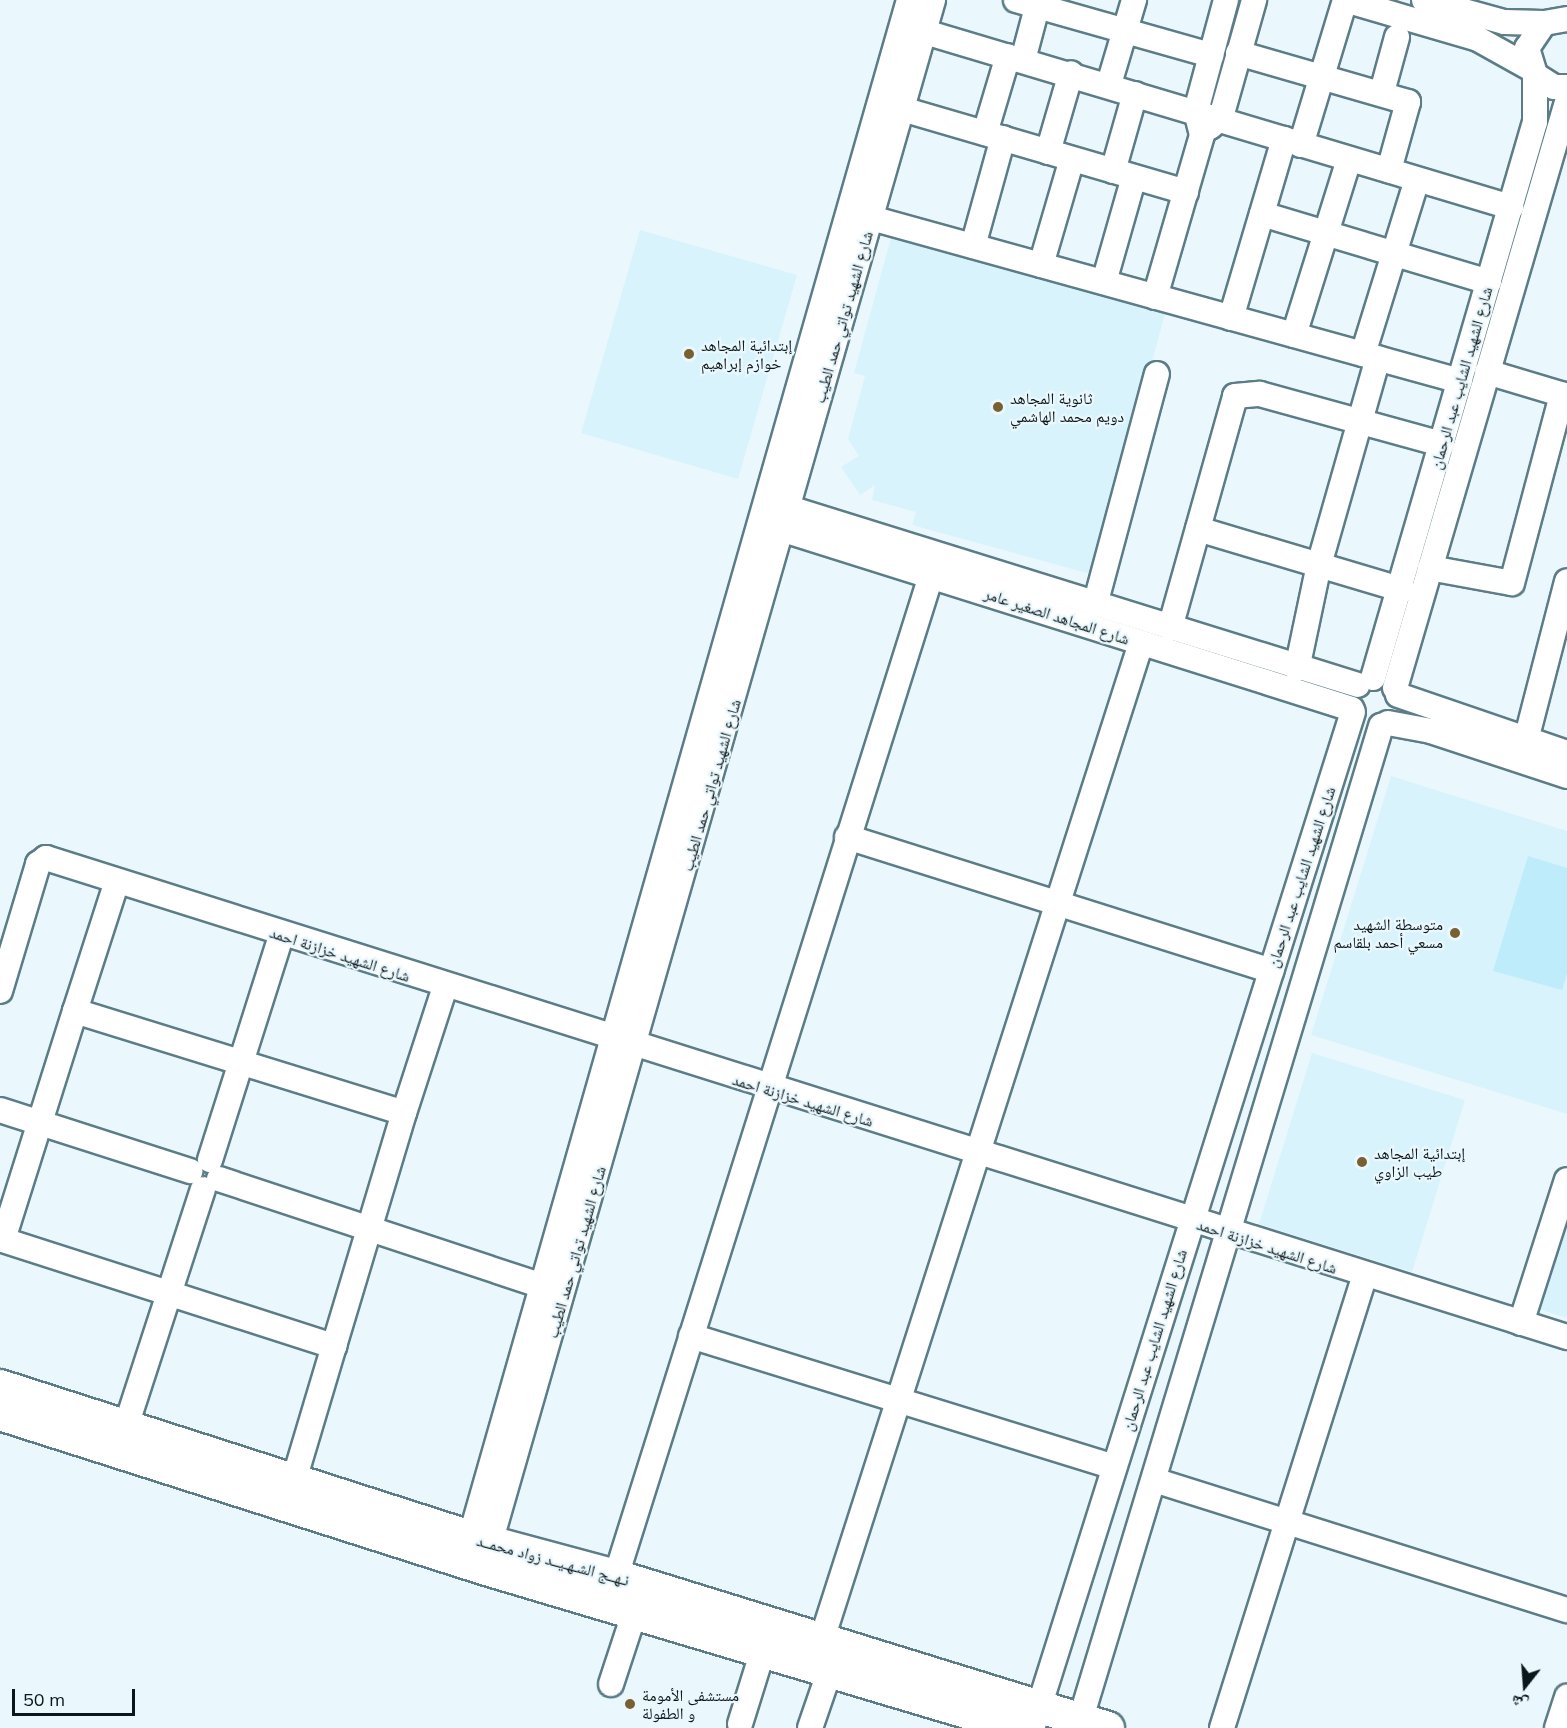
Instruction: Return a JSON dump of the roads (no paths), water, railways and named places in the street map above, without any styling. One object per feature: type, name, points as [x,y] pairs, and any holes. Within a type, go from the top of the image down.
[{"type":"main road","name":"نـهــج الشـهـيــد زواد محمــد","points":[[0,1386],[294,1480],[477,1553]]},
{"type":"main road","name":"نـهــج الشـهـيــد زواد محمــد","points":[[0,1414],[620,1597],[763,1650],[830,1670],[1014,1722],[1089,1725]]},
{"type":"main road","name":"نـهــج الشـهـيــد زواد محمــد","points":[[620,1597],[822,1639],[1014,1722]]},
{"type":"street","name":"شارع الشهيد تواتي حمد الطيب","points":[[477,1553],[636,1048],[909,0]]},
{"type":"street","name":"شارع الشهيد تواتي حمد الطيب","points":[[477,1553],[543,1286],[612,1040],[871,218],[933,0]]},
{"type":"street","points":[[1108,84],[1127,31],[1134,0]]},
{"type":"street","points":[[1155,297],[1202,135],[1196,111],[1226,0]]},
{"type":"street","points":[[1202,135],[1221,117],[1254,0]]},
{"type":"street","points":[[1231,318],[1262,214],[1321,75],[1345,0],[1478,39],[1554,87],[1567,87]]},
{"type":"street","points":[[1424,0],[1504,22],[1554,21],[1564,0]]},
{"type":"street","points":[[974,246],[994,136],[1031,2],[1211,55]]},
{"type":"street","name":"شارع الشهيد الشايب عبد الرحمان","points":[[1089,1725],[1154,1480],[1229,1233],[1385,725],[1398,711],[1381,687],[1402,590],[1535,122],[1530,38],[1554,21]]},
{"type":"street","points":[[925,32],[1221,117],[1349,160],[1511,207]]},
{"type":"street","points":[[1382,92],[1397,37]]},
{"type":"street","points":[[1238,53],[1382,92],[1408,102],[1389,171]]},
{"type":"street","points":[[1048,152],[1071,74]]},
{"type":"street","points":[[1104,282],[1124,174],[1135,94]]},
{"type":"street","name":"شارع الشهيد الشايب عبد الرحمان","points":[[1014,1722],[1114,1467],[1352,711],[1381,687],[1430,568],[1567,102]]},
{"type":"street","points":[[902,109],[1186,192]]},
{"type":"street","points":[[1041,265],[1072,159]]},
{"type":"street","points":[[1294,335],[1349,160]]},
{"type":"street","points":[[1297,669],[1319,565],[1360,422],[1371,356],[1394,254],[1417,180]]},
{"type":"street","points":[[1262,214],[1489,282]]},
{"type":"street","points":[[871,218],[1460,381]]},
{"type":"street","points":[[1430,568],[1512,583],[1565,395],[1487,372]]},
{"type":"street","points":[[1095,605],[1157,374]]},
{"type":"street","points":[[1170,628],[1235,396],[1260,394],[1442,444]]},
{"type":"street","name":"شارع المجاهد الصغير عامر","points":[[776,516],[931,576],[1352,711],[1362,723],[1385,725]]},
{"type":"street","name":"شارع المجاهد الصغير عامر","points":[[776,516],[1095,605],[1297,669],[1381,687],[1567,753]]},
{"type":"street","points":[[1198,530],[1402,590]]},
{"type":"street","points":[[610,1684],[620,1597],[691,1336],[767,1089],[931,576]]},
{"type":"street","points":[[1526,740],[1567,581]]},
{"type":"street","points":[[822,1639],[980,1156],[1141,643]]},
{"type":"street","points":[[1385,725],[1431,731],[1567,776]]},
{"type":"street","points":[[847,837],[1271,971]]},
{"type":"street","name":"شارع الشهيد خزازنة احمد","points":[[0,991],[42,860],[1364,1277],[1567,1337]]},
{"type":"street","points":[[117,882],[2,1245],[334,1346]]},
{"type":"street","points":[[126,1426],[281,936]]},
{"type":"street","points":[[294,1480],[334,1346],[373,1230],[404,1113],[445,987]]},
{"type":"street","points":[[75,1011],[404,1113]]},
{"type":"street","points":[[0,1110],[543,1286]]},
{"type":"street","points":[[1521,1323],[1567,1180]]},
{"type":"street","points":[[1222,1728],[1364,1277]]},
{"type":"street","points":[[691,1336],[1114,1467]]},
{"type":"street","points":[[1154,1480],[1567,1611]]},
{"type":"street","points":[[740,1724],[763,1650]]},
{"type":"street","points":[[810,1728],[830,1670]]},
{"type":"street","points":[[1557,1728],[1567,1697]]},
{"type":"place","name":"إبتدائية المجاهد خوازم إبراهيم","points":[[689,354]]},
{"type":"place","name":"ثانوية المجاهد دويم محمد الهاشمي","points":[[998,407]]},
{"type":"place","name":"متوسطة الشهيد مسعي أحمد بلقاسم","points":[[1455,933]]},
{"type":"place","name":"إبتدائية المجاهد طيب الزاوي","points":[[1362,1162]]},
{"type":"place","name":"مستشفى الأمومة و الطفولة","points":[[630,1704]]}]
